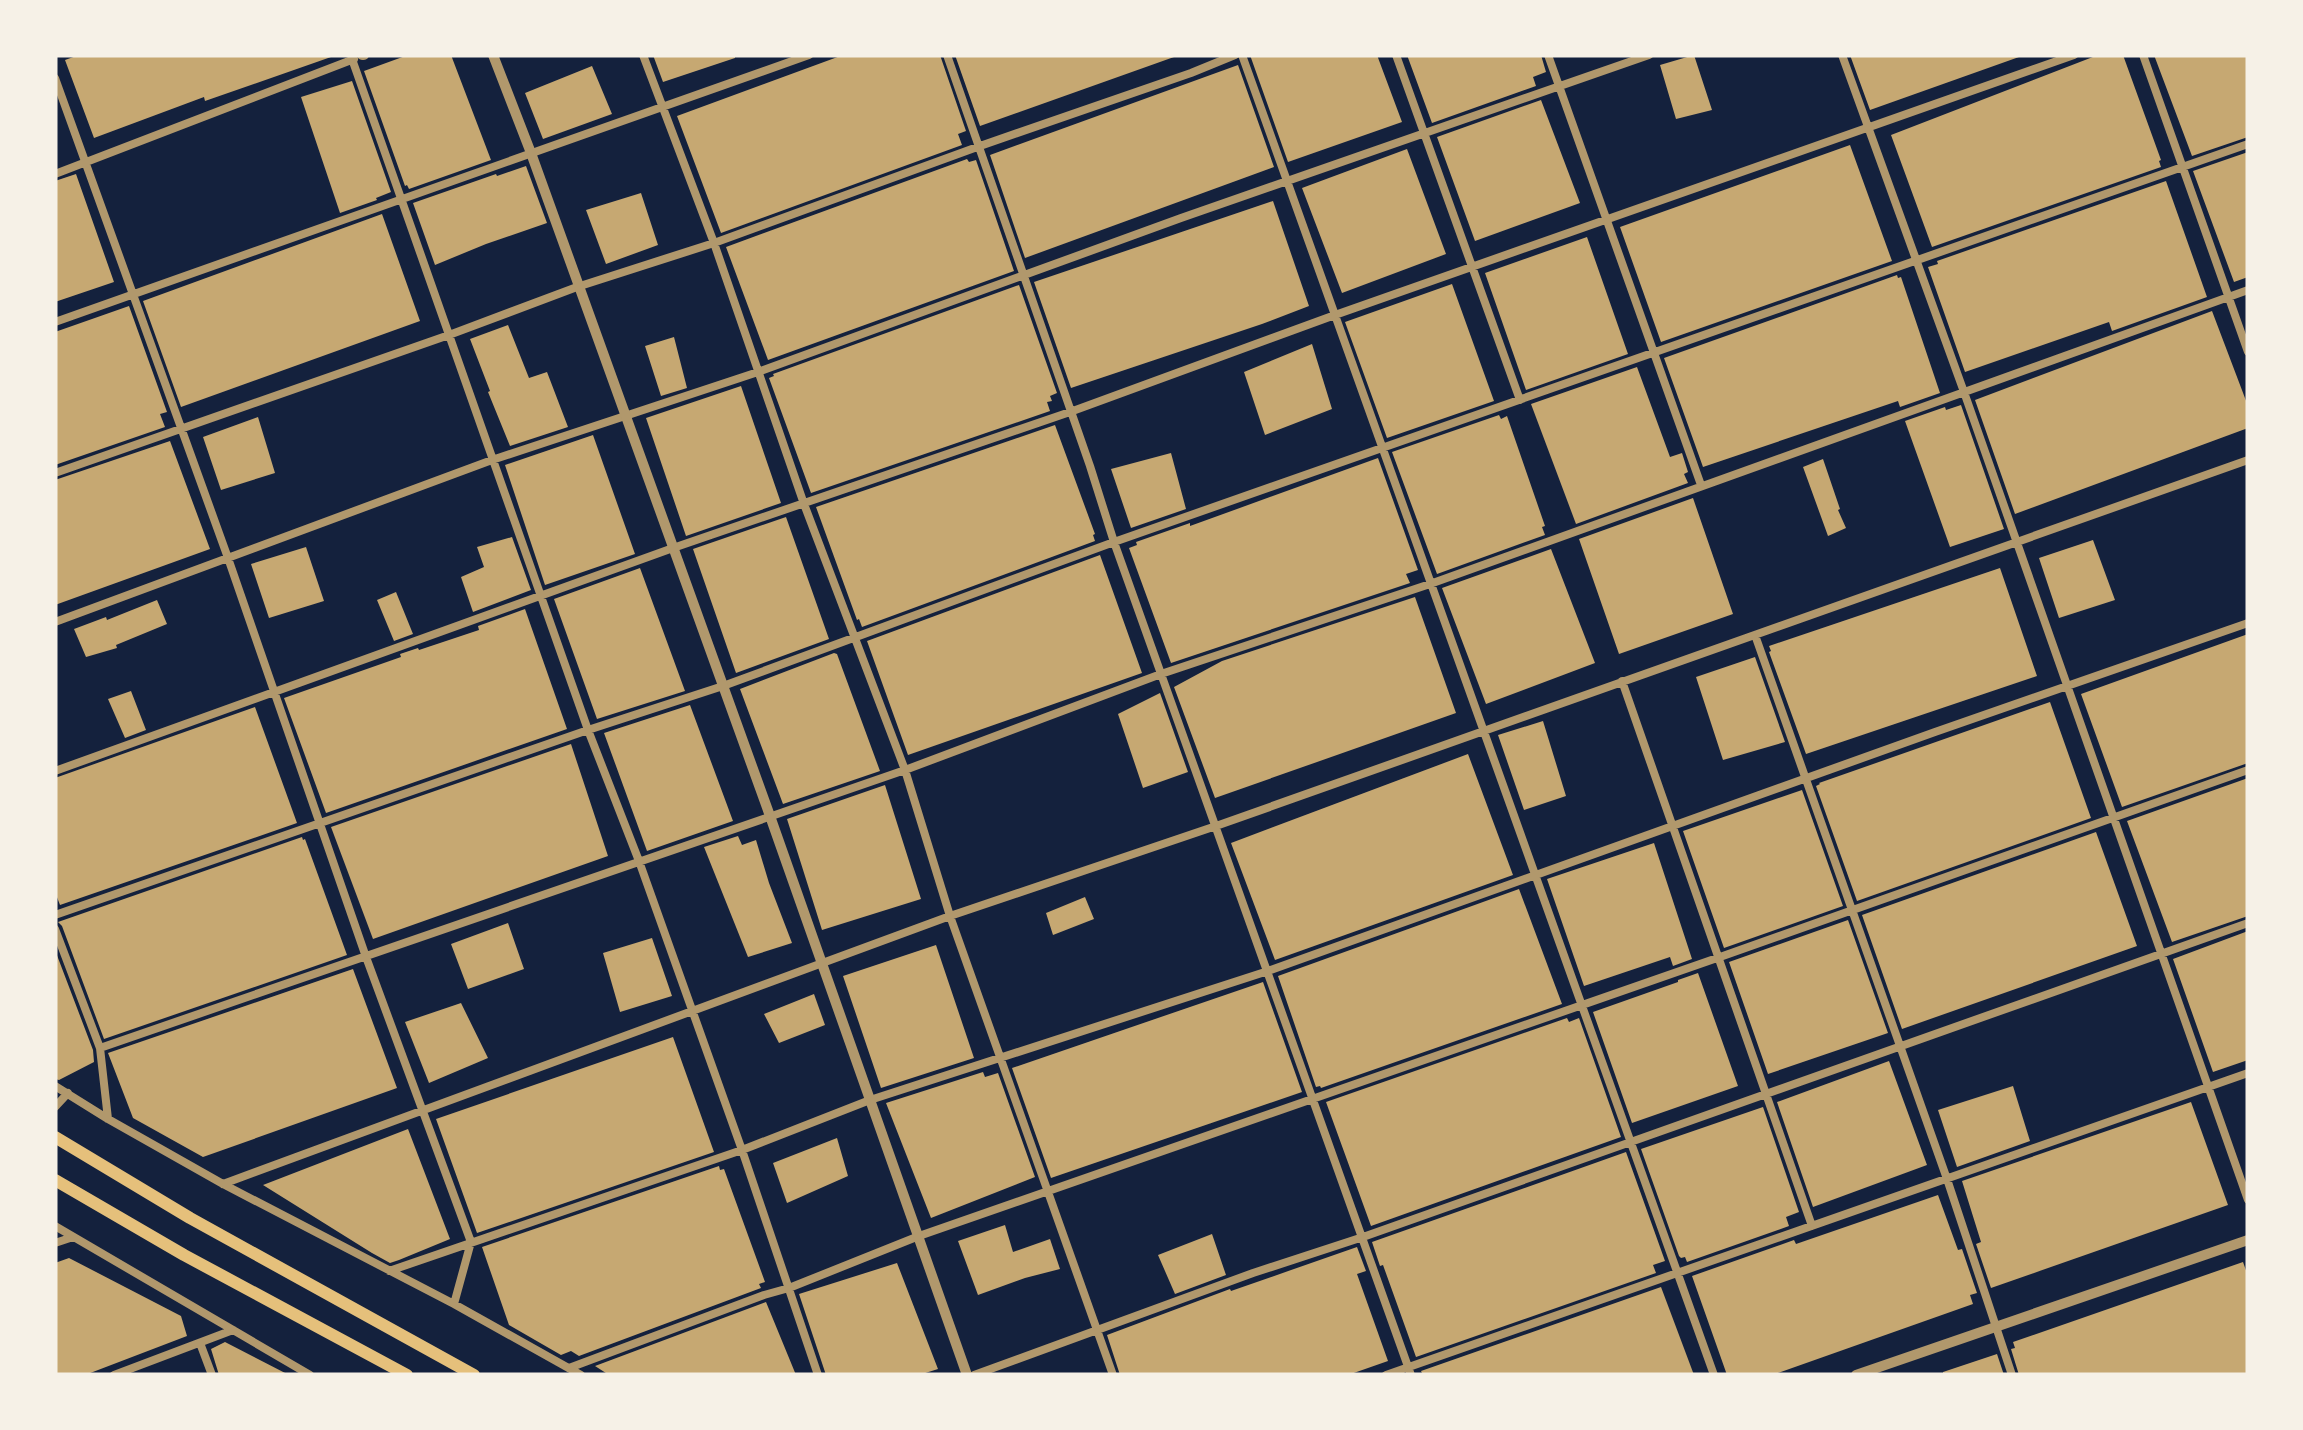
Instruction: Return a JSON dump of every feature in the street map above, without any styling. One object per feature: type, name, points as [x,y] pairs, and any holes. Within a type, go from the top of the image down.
[{"type":"main road","points":[[55,1136],[190,1218],[474,1375]]},
{"type":"main road","points":[[55,1180],[407,1375]]},
{"type":"street","points":[[493,55],[971,1375],[2248,923]]},
{"type":"street","points":[[643,55],[714,243],[853,638],[905,770],[950,916],[1113,1375]]},
{"type":"street","points":[[947,55],[1114,542],[1410,1371]]},
{"type":"street","points":[[55,473],[1239,55],[1714,1375]]},
{"type":"street","points":[[1396,55],[1520,400]]},
{"type":"street","points":[[1548,55],[1702,486]]},
{"type":"street","points":[[55,622],[492,460],[758,372],[1649,55]]},
{"type":"street","points":[[1842,55],[2248,1200]]},
{"type":"street","points":[[55,771],[673,548],[1070,412],[2074,55]]},
{"type":"street","points":[[2143,55],[2248,352]]},
{"type":"street","points":[[55,174],[360,56],[402,198],[492,460],[742,1150],[818,1375]]},
{"type":"street","points":[[55,322],[804,56]]},
{"type":"street","points":[[55,78],[228,558],[366,958],[471,1242],[454,1304]]},
{"type":"street","points":[[55,915],[723,686],[1114,542],[2248,144]]},
{"type":"street","points":[[100,1048],[905,770],[1161,674],[1430,584],[2248,290]]},
{"type":"street","points":[[223,1184],[950,916],[1216,826],[2248,460]]},
{"type":"street","points":[[389,1270],[742,1150],[870,1100],[1268,971],[2248,623]]},
{"type":"street","points":[[1755,635],[1947,1178],[2012,1375]]},
{"type":"street","points":[[1622,681],[1812,1226]]},
{"type":"street","points":[[570,1368],[919,1236],[2248,770]]},
{"type":"street","points":[[55,929],[100,1048],[108,1119]]},
{"type":"street","points":[[1386,1375],[1410,1371],[2248,1073]]},
{"type":"street","points":[[55,1086],[223,1184],[581,1375]]},
{"type":"street","points":[[55,1107],[68,1093]]},
{"type":"street","points":[[55,1226],[310,1375]]},
{"type":"street","points":[[55,1244],[72,1237]]},
{"type":"street","points":[[1856,1375],[2248,1240]]},
{"type":"street","points":[[114,1375],[233,1330]]},
{"type":"street","points":[[200,1344],[212,1375]]},
{"type":"building","points":[[79,55],[331,57],[205,101],[204,97],[94,138],[65,60]]},
{"type":"building","points":[[408,55],[451,55],[491,160],[409,189],[364,71]]},
{"type":"building","points":[[653,55],[735,55],[735,58],[663,82]]},
{"type":"building","points":[[843,55],[940,55],[966,131],[958,134],[962,145],[721,233],[677,116]]},
{"type":"building","points":[[955,55],[1174,55],[1174,57],[980,126]]},
{"type":"building","points":[[1250,55],[1377,55],[1402,122],[1288,162]]},
{"type":"building","points":[[1407,55],[1541,55],[1546,72],[1533,77],[1536,86],[1432,123]]},
{"type":"building","points":[[1694,55],[1712,110],[1676,119],[1660,65]]},
{"type":"building","points":[[1850,55],[2019,55],[2019,57],[1870,110]]},
{"type":"building","points":[[2098,55],[2123,55],[2161,167],[1932,247],[1891,135]]},
{"type":"building","points":[[2154,55],[2248,55],[2248,137],[2192,156]]},
{"type":"building","points":[[1238,65],[1274,167],[1025,258],[990,155]]},
{"type":"building","points":[[592,66],[612,114],[543,139],[525,93]]},
{"type":"building","points":[[352,81],[391,192],[340,213],[301,97]]},
{"type":"building","points":[[1541,100],[1580,203],[1475,241],[1437,137]]},
{"type":"building","points":[[1850,145],[1892,261],[1661,342],[1620,227]]},
{"type":"building","points":[[1407,149],[1446,254],[1342,293],[1302,188]]},
{"type":"building","points":[[2248,152],[2248,277],[2234,282],[2193,171]]},
{"type":"building","points":[[967,159],[976,160],[1014,271],[768,360],[726,247]]},
{"type":"building","points":[[526,166],[547,223],[435,265],[413,203]]},
{"type":"building","points":[[76,174],[114,282],[55,302],[55,181]]},
{"type":"building","points":[[2166,181],[2207,297],[2112,331],[2109,322],[1965,372],[1928,267]]},
{"type":"building","points":[[641,193],[658,245],[606,264],[586,210]]},
{"type":"building","points":[[1273,201],[1309,306],[1071,388],[1034,282]]},
{"type":"building","points":[[382,214],[420,321],[181,407],[143,301]]},
{"type":"building","points":[[1587,237],[1628,354],[1526,390],[1485,273]]},
{"type":"building","points":[[1897,275],[1901,277],[1940,393],[1900,407],[1898,401],[1703,467],[1664,358]]},
{"type":"building","points":[[1452,284],[1494,401],[1387,438],[1345,322]]},
{"type":"building","points":[[1019,285],[1057,393],[1047,402],[1050,411],[811,493],[769,378],[773,374]]},
{"type":"building","points":[[129,306],[167,412],[160,414],[165,427],[55,465],[55,332]]},
{"type":"building","points":[[2212,311],[2248,406],[2248,428],[2015,514],[1975,400]]},
{"type":"building","points":[[508,325],[529,378],[547,372],[568,427],[510,446],[470,339]]},
{"type":"building","points":[[674,337],[687,388],[661,396],[645,346]]},
{"type":"building","points":[[1312,344],[1332,409],[1265,435],[1244,372]]},
{"type":"building","points":[[1637,367],[1670,457],[1682,453],[1688,483],[1576,524],[1531,404]]},
{"type":"building","points":[[741,386],[781,503],[686,536],[646,418]]},
{"type":"building","points":[[1961,405],[2004,529],[1950,547],[1905,421]]},
{"type":"building","points":[[1499,415],[1501,419],[1507,416],[1545,535],[1437,574],[1392,452]]},
{"type":"building","points":[[258,417],[275,473],[221,490],[203,437]]},
{"type":"building","points":[[1055,425],[1095,541],[862,627],[816,507]]},
{"type":"building","points":[[593,435],[635,554],[545,585],[505,465]]},
{"type":"building","points":[[170,441],[210,549],[55,605],[55,480]]},
{"type":"building","points":[[1171,453],[1186,509],[1131,528],[1111,469]]},
{"type":"building","points":[[1378,458],[1418,570],[1406,574],[1410,583],[1171,663],[1129,548],[1136,542]]},
{"type":"building","points":[[1823,459],[1846,528],[1828,536],[1803,467]]},
{"type":"building","points":[[1693,498],[1733,614],[1619,654],[1579,539]]},
{"type":"building","points":[[786,517],[829,639],[736,673],[693,549]]},
{"type":"building","points":[[512,537],[531,590],[473,612],[461,577],[484,567],[477,547]]},
{"type":"building","points":[[2093,540],[2115,600],[2059,618],[2039,558]]},
{"type":"building","points":[[306,547],[324,601],[269,618],[251,564]]},
{"type":"building","points":[[1551,549],[1595,663],[1486,704],[1442,588]]},
{"type":"building","points":[[1100,555],[1142,673],[908,755],[867,641]]},
{"type":"building","points":[[640,568],[685,691],[597,719],[554,599]]},
{"type":"building","points":[[2000,568],[2037,676],[1806,754],[1769,646]]},
{"type":"building","points":[[396,592],[413,634],[394,641],[377,600]]},
{"type":"building","points":[[1415,597],[1456,713],[1215,798],[1174,687],[1222,661]]},
{"type":"building","points":[[157,600],[167,624],[116,645],[117,648],[86,657],[74,629]]},
{"type":"building","points":[[525,609],[567,729],[326,813],[284,698],[401,657],[400,654],[479,630],[478,626]]},
{"type":"building","points":[[2248,634],[2248,763],[2122,807],[2081,694]]},
{"type":"building","points":[[834,653],[880,771],[783,804],[740,689]]},
{"type":"building","points":[[1755,657],[1785,742],[1723,760],[1696,677]]},
{"type":"building","points":[[131,691],[146,730],[125,738],[108,699]]},
{"type":"building","points":[[1160,693],[1188,772],[1143,788],[1118,714]]},
{"type":"building","points":[[2050,702],[2091,818],[1857,901],[1816,786]]},
{"type":"building","points":[[690,705],[733,821],[647,851],[604,733]]},
{"type":"building","points":[[255,707],[297,823],[60,905],[55,892],[55,778]]},
{"type":"building","points":[[1543,721],[1566,796],[1524,810],[1498,735]]},
{"type":"building","points":[[571,744],[608,856],[373,939],[331,827]]},
{"type":"building","points":[[1468,754],[1513,875],[1275,960],[1231,843]]},
{"type":"building","points":[[2248,778],[2248,916],[2172,942],[2127,821]]},
{"type":"building","points":[[885,785],[921,899],[822,930],[787,819]]},
{"type":"building","points":[[1802,790],[1843,906],[1724,948],[1683,831]]},
{"type":"building","points":[[2096,832],[2137,946],[1902,1029],[1862,915]]},
{"type":"building","points":[[738,836],[742,845],[756,840],[792,943],[748,957],[704,847]]},
{"type":"building","points":[[302,837],[347,955],[104,1039],[58,922]]},
{"type":"building","points":[[1654,843],[1692,959],[1673,966],[1670,957],[1584,986],[1547,879]]},
{"type":"building","points":[[1519,889],[1562,1004],[1316,1087],[1278,976]]},
{"type":"building","points":[[1085,897],[1094,919],[1053,935],[1046,913]]},
{"type":"building","points":[[1848,920],[1888,1033],[1768,1074],[1729,962]]},
{"type":"building","points":[[508,923],[524,969],[468,989],[451,944]]},
{"type":"building","points":[[2248,931],[2248,1060],[2213,1072],[2173,959]]},
{"type":"building","points":[[652,938],[672,996],[620,1012],[603,953]]},
{"type":"building","points":[[936,945],[974,1058],[881,1088],[843,976]]},
{"type":"building","points":[[55,950],[93,1050],[94,1062],[59,1080],[55,1079]]},
{"type":"building","points":[[353,969],[397,1088],[203,1157],[133,1118],[108,1053]]},
{"type":"building","points":[[1698,973],[1738,1086],[1632,1123],[1593,1012]]},
{"type":"building","points":[[1263,982],[1302,1092],[1051,1178],[1012,1068]]},
{"type":"building","points":[[814,994],[825,1025],[779,1043],[764,1014]]},
{"type":"building","points":[[461,1003],[488,1058],[429,1083],[405,1022]]},
{"type":"building","points":[[1567,1018],[1569,1022],[1579,1018],[1621,1137],[1371,1226],[1326,1102]]},
{"type":"building","points":[[673,1037],[714,1152],[477,1233],[436,1119]]},
{"type":"building","points":[[1889,1061],[1927,1165],[1813,1207],[1777,1102]]},
{"type":"building","points":[[983,1072],[985,1077],[998,1073],[1035,1177],[931,1218],[886,1103]]},
{"type":"building","points":[[2013,1086],[2030,1141],[1957,1167],[1938,1110]]},
{"type":"building","points":[[2191,1102],[2228,1205],[1991,1288],[1962,1181]]},
{"type":"building","points":[[1763,1107],[1799,1212],[1786,1217],[1789,1226],[1687,1262],[1679,1256],[1641,1149]]},
{"type":"building","points":[[408,1129],[450,1239],[399,1260],[390,1263],[263,1185]]},
{"type":"building","points":[[837,1138],[848,1176],[787,1203],[773,1163]]},
{"type":"building","points":[[1626,1152],[1665,1261],[1653,1265],[1656,1273],[1416,1357],[1372,1242]]},
{"type":"building","points":[[719,1166],[724,1169],[765,1282],[759,1284],[761,1288],[579,1356],[571,1351],[561,1355],[509,1325],[482,1247]]},
{"type":"building","points":[[1938,1195],[1977,1293],[1970,1295],[1973,1304],[1772,1375],[1727,1375],[1692,1276]]},
{"type":"building","points":[[1005,1225],[1013,1252],[1050,1239],[1060,1269],[978,1295],[958,1241]]},
{"type":"building","points":[[1212,1234],[1226,1275],[1175,1294],[1158,1255]]},
{"type":"building","points":[[1357,1247],[1366,1271],[1357,1274],[1388,1361],[1348,1375],[1120,1375],[1107,1335]]},
{"type":"building","points":[[69,1258],[181,1316],[187,1336],[85,1375],[55,1375],[55,1263]]},
{"type":"building","points":[[2243,1262],[2248,1276],[2248,1375],[2019,1375],[2011,1349],[2015,1348],[2013,1342]]},
{"type":"building","points":[[897,1263],[938,1369],[919,1375],[826,1375],[799,1294]]},
{"type":"building","points":[[1661,1287],[1694,1375],[1423,1375],[1421,1371]]},
{"type":"building","points":[[766,1302],[796,1375],[609,1375],[595,1366]]},
{"type":"building","points":[[225,1342],[289,1375],[219,1375],[211,1349]]},
{"type":"building","points":[[1997,1354],[2004,1375],[1943,1375],[1943,1372]]}]
